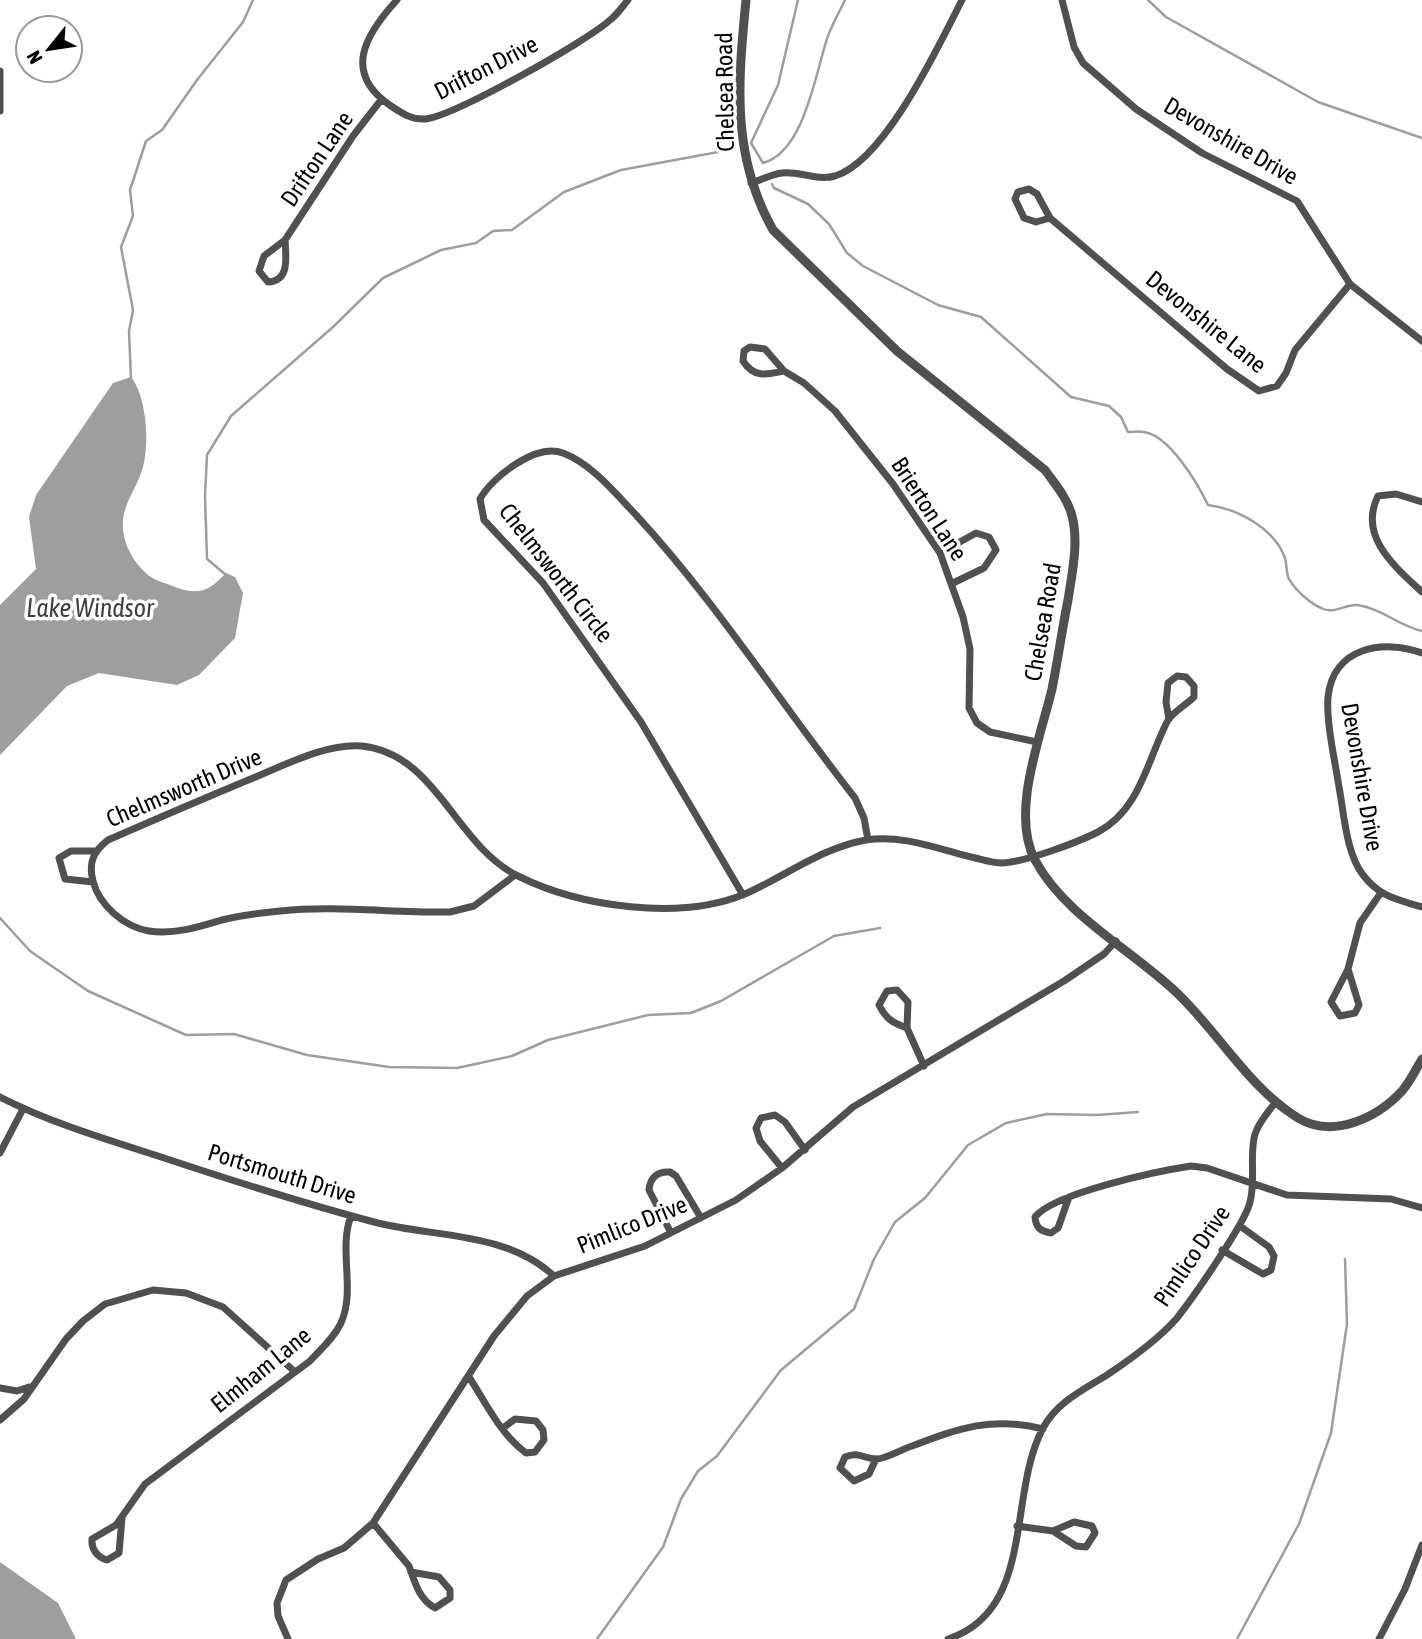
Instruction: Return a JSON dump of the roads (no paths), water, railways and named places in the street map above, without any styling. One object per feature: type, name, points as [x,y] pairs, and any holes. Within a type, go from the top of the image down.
[{"type":"street","name":"Drifton Drive","points":[[397,0],[377,22],[365,44],[364,75],[370,90],[414,119],[428,118],[459,108],[582,40],[610,21],[628,0]]},
{"type":"street","name":"Chelsea Road","points":[[746,0],[740,59],[743,153],[751,183],[767,218],[788,246],[897,351],[1045,470],[1072,515],[1072,574],[1052,689],[1037,742],[1026,809],[1034,858],[1049,881],[1084,918],[1116,941],[1182,998],[1275,1102],[1301,1120],[1317,1125],[1342,1127],[1368,1116],[1402,1091],[1422,1059]]},
{"type":"street","points":[[751,183],[783,172],[818,179],[850,170],[864,158],[915,89],[962,0]]},
{"type":"street","name":"Devonshire Drive","points":[[1062,0],[1074,47],[1083,63],[1136,109],[1202,153],[1297,201],[1350,284],[1422,341]]},
{"type":"street","points":[[0,71],[0,111]]},
{"type":"street","name":"Drifton Lane","points":[[285,240],[284,275],[279,280],[268,282],[259,271],[260,264],[270,251],[285,240],[353,136],[382,100]]},
{"type":"street","name":"Devonshire Lane","points":[[1050,218],[1036,222],[1024,218],[1015,199],[1018,192],[1029,189],[1037,194],[1050,218],[1227,369],[1259,391],[1277,386],[1286,373],[1295,350],[1350,284]]},
{"type":"street","name":"Brierton Lane","points":[[783,371],[761,376],[753,373],[743,361],[744,351],[750,347],[765,349],[783,371],[804,383],[835,411],[893,484],[940,553],[953,583],[970,649],[969,708],[977,723],[990,732],[1037,742]]},
{"type":"street","name":"Chelmsworth Circle","points":[[743,895],[641,722],[592,648],[543,583],[484,520],[480,499],[487,485],[501,472],[539,454],[561,452],[581,463],[616,494],[699,590],[855,798],[864,818],[868,840]]},
{"type":"street","points":[[1422,502],[1396,494],[1378,496],[1371,510],[1371,528],[1400,571],[1422,592]]},
{"type":"street","points":[[940,553],[976,533],[989,537],[993,543],[996,550],[990,563],[953,583]]},
{"type":"street","name":"Devonshire Drive","points":[[1380,894],[1360,872],[1352,852],[1336,770],[1328,697],[1335,674],[1351,654],[1375,645],[1407,647],[1422,653]]},
{"type":"street","points":[[1177,676],[1186,677],[1194,686],[1195,697],[1168,719],[1168,683],[1177,676]]},
{"type":"street","name":"Chelmsworth Drive","points":[[93,882],[91,867],[94,851],[108,840],[298,760],[359,746],[383,751],[407,762],[424,778],[474,841],[515,875],[555,893],[620,905],[696,906],[743,895],[814,857],[868,840],[896,839],[1000,863],[1034,858],[1099,832],[1121,814],[1138,792],[1168,719]]},
{"type":"street","points":[[94,851],[64,854],[59,858],[59,866],[65,879],[71,882],[93,882],[108,909],[139,929],[150,932],[188,930],[244,915],[284,910],[450,912],[474,906],[515,875]]},
{"type":"street","points":[[1348,969],[1359,1005],[1348,1017],[1339,1016],[1331,1002],[1348,969],[1360,923],[1380,894],[1422,907]]},
{"type":"street","name":"Pimlico Drive","points":[[288,1639],[278,1616],[277,1603],[286,1580],[318,1559],[344,1548],[373,1523],[494,1336],[527,1296],[554,1276],[645,1246],[736,1200],[805,1150],[853,1107],[1064,981],[1104,954],[1116,941]]},
{"type":"street","points":[[907,1028],[892,1023],[883,1014],[879,1006],[887,991],[897,990],[908,1002],[907,1028],[924,1066]]},
{"type":"street","name":"Portsmouth Drive","points":[[0,1097],[23,1109],[271,1194],[351,1216],[514,1249],[540,1263],[554,1276]]},
{"type":"street","name":"Pimlico Drive","points":[[948,1639],[974,1628],[996,1604],[1012,1563],[1025,1479],[1043,1429],[1071,1396],[1139,1352],[1175,1320],[1240,1226],[1250,1205],[1254,1182],[1255,1134],[1275,1102]]},
{"type":"street","points":[[0,1153],[23,1109]]},
{"type":"street","points":[[782,1168],[760,1141],[756,1128],[761,1118],[775,1115],[785,1122],[805,1150]]},
{"type":"street","points":[[1069,1197],[1058,1228],[1051,1233],[1042,1231],[1036,1225],[1035,1217],[1040,1211],[1069,1197],[1191,1166],[1208,1167],[1287,1195],[1391,1199],[1422,1208]]},
{"type":"street","points":[[671,1233],[649,1190],[650,1182],[657,1174],[670,1172],[676,1176],[701,1218]]},
{"type":"street","name":"Elmham Lane","points":[[122,1518],[119,1553],[110,1559],[102,1558],[93,1549],[92,1539],[122,1518],[145,1485],[316,1355],[341,1323],[347,1287],[345,1232],[351,1216]]},
{"type":"street","points":[[1222,1250],[1253,1270],[1263,1274],[1271,1270],[1274,1255],[1269,1247],[1240,1226]]},
{"type":"street","points":[[0,1420],[18,1406],[83,1321],[105,1304],[153,1290],[186,1293],[223,1307],[295,1372]]},
{"type":"street","points":[[469,1377],[503,1428],[526,1453],[535,1452],[544,1440],[543,1430],[536,1421],[516,1419],[503,1428]]},
{"type":"street","points":[[0,1388],[16,1391],[30,1387]]},
{"type":"street","points":[[876,1459],[869,1474],[855,1481],[840,1468],[845,1457],[853,1454],[876,1459],[940,1435],[991,1422],[1021,1423],[1043,1429]]},
{"type":"street","points":[[1017,1526],[1053,1531],[1076,1546],[1086,1547],[1095,1533],[1092,1526],[1074,1522],[1053,1531]]},
{"type":"street","points":[[373,1523],[411,1572],[426,1603],[435,1608],[450,1598],[450,1590],[439,1577],[411,1572]]},
{"type":"street","points":[[1379,1639],[1405,1589],[1422,1545]]},
{"type":"water","name":"Lake Windsor","points":[[131,377],[144,409],[146,448],[142,470],[124,514],[123,528],[128,549],[149,575],[183,590],[209,588],[226,573],[235,577],[243,593],[235,638],[199,675],[177,685],[99,673],[67,686],[0,755],[0,605],[36,569],[29,517],[36,495],[113,383]]},
{"type":"water","points":[[0,1562],[58,1603],[76,1639],[0,1639]]},
{"type":"waterway","points":[[131,380],[129,331],[133,310],[121,247],[133,216],[130,190],[146,141],[162,130],[243,22],[253,0]]},
{"type":"waterway","points":[[798,0],[778,85],[751,143],[763,163],[777,156],[789,144],[798,128],[829,34],[845,0]]},
{"type":"waterway","points":[[1148,0],[1166,17],[1318,102],[1422,138]]},
{"type":"waterway","points":[[225,574],[207,559],[207,455],[231,416],[333,327],[383,278],[441,250],[476,243],[493,231],[512,230],[564,192],[621,170],[729,150]]},
{"type":"waterway","points":[[772,184],[774,188],[808,204],[829,224],[847,253],[863,266],[938,305],[981,317],[1071,397],[1109,406],[1121,417],[1128,432],[1154,435],[1182,462],[1208,505],[1243,516],[1273,538],[1285,558],[1289,579],[1312,603],[1326,610],[1353,605],[1366,607],[1422,631]]},
{"type":"waterway","points":[[0,918],[30,951],[88,991],[186,1035],[234,1034],[307,1055],[389,1067],[457,1068],[512,1056],[548,1040],[648,1015],[691,1013],[721,1001],[834,936],[880,928]]},
{"type":"waterway","points":[[597,1639],[663,1547],[681,1499],[698,1471],[717,1456],[781,1370],[854,1309],[874,1259],[895,1222],[925,1198],[968,1145],[1006,1123],[1047,1114],[1138,1112]]},
{"type":"waterway","points":[[1237,1639],[1299,1524],[1331,1433],[1347,1324],[1345,1259]]}]
